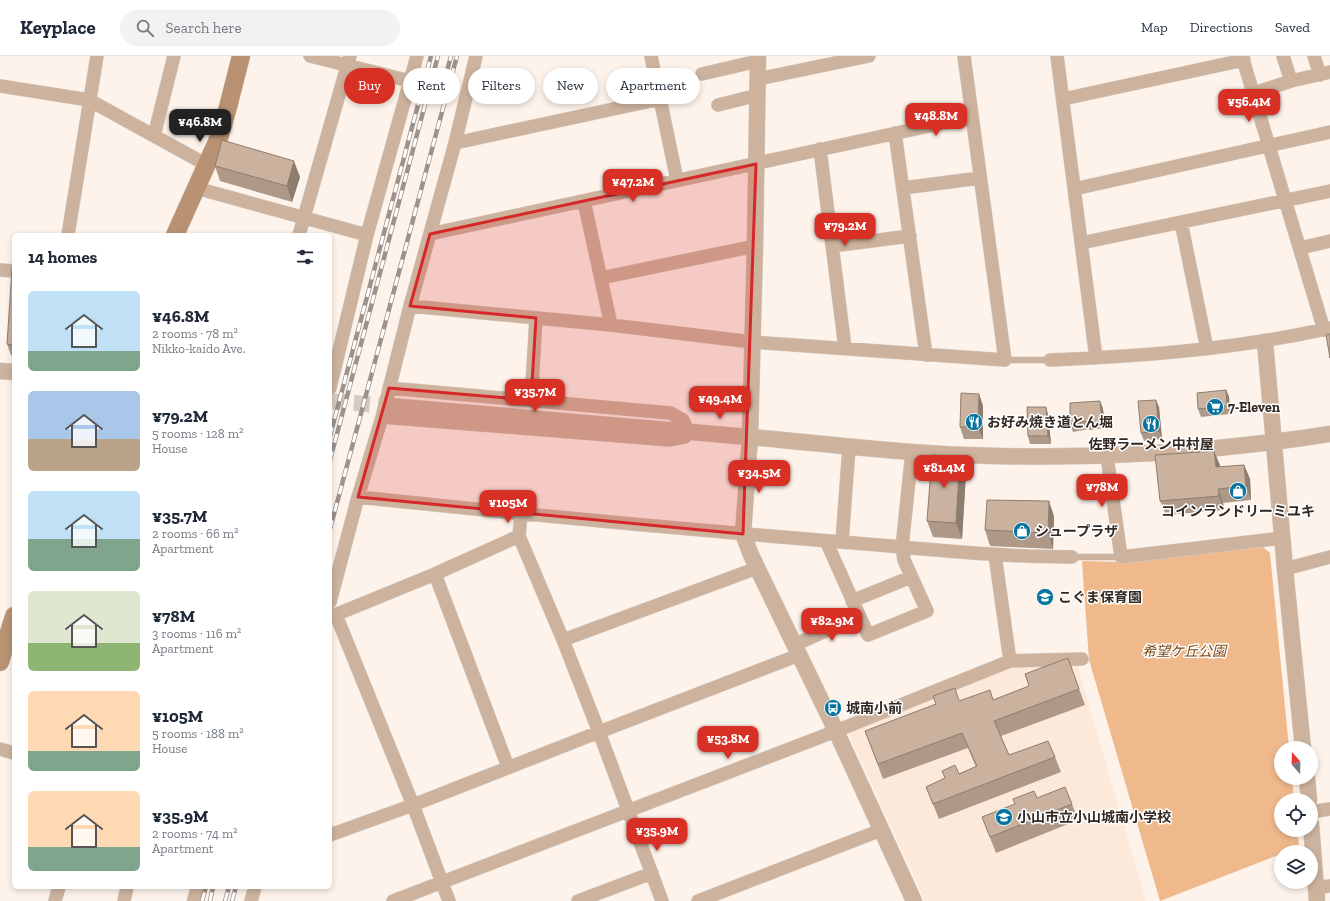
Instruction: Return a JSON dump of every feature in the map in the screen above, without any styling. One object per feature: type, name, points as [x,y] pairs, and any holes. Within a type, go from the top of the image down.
[{"type":"main road","points":[[176,233],[220,135],[241,56]]},
{"type":"main road","points":[[0,662],[12,623]]},
{"type":"street","points":[[68,233],[97,56]]},
{"type":"street","points":[[154,136],[174,56]]},
{"type":"street","points":[[310,56],[348,61],[403,79]]},
{"type":"street","points":[[414,68],[417,56]]},
{"type":"street","points":[[332,594],[358,497],[386,412],[389,388],[410,306],[456,143],[476,56]]},
{"type":"street","points":[[651,56],[654,68]]},
{"type":"street","points":[[718,105],[758,87],[869,56]]},
{"type":"street","points":[[410,306],[612,325],[752,342],[1004,360],[964,56]]},
{"type":"street","points":[[1057,56],[1096,358]]},
{"type":"street","points":[[1283,56],[1291,81]]},
{"type":"street","points":[[1254,93],[1291,81],[1325,74],[1314,56]]},
{"type":"street","points":[[1050,360],[1096,358],[1207,349],[1265,342],[1327,329],[1285,200],[1243,58],[1062,99]]},
{"type":"street","points":[[702,74],[758,59],[750,437],[743,534],[757,568],[836,731],[914,901]]},
{"type":"street","points":[[300,233],[348,61]]},
{"type":"street","points":[[0,86],[89,100],[207,165]]},
{"type":"street","points":[[332,378],[367,235],[404,104]]},
{"type":"street","points":[[456,143],[637,104]]},
{"type":"street","points":[[661,104],[677,180]]},
{"type":"street","points":[[430,234],[971,117]]},
{"type":"street","points":[[1074,189],[1330,132]]},
{"type":"street","points":[[896,133],[926,355]]},
{"type":"street","points":[[820,149],[845,348]]},
{"type":"street","points":[[903,188],[980,178]]},
{"type":"street","points":[[196,188],[304,219],[367,235]]},
{"type":"street","points":[[1081,243],[1330,191]]},
{"type":"street","points":[[584,201],[612,325]]},
{"type":"street","points":[[1180,222],[1207,349]]},
{"type":"street","points":[[832,246],[910,236]]},
{"type":"street","points":[[1300,248],[1330,241]]},
{"type":"street","points":[[601,278],[755,246]]},
{"type":"street","points":[[0,270],[12,271]]},
{"type":"street","points":[[531,400],[536,318]]},
{"type":"street","points":[[1265,342],[1282,538],[1303,741]]},
{"type":"street","points":[[0,371],[12,372]]},
{"type":"street","points":[[389,388],[670,413],[683,420],[688,432]]},
{"type":"street","points":[[386,412],[688,432],[849,447],[972,456],[1062,458],[1137,455],[1274,443],[1330,434]]},
{"type":"street","points":[[842,542],[849,447]]},
{"type":"street","points":[[826,541],[868,635],[927,611],[904,560],[902,547],[912,452]]},
{"type":"street","points":[[1108,456],[1121,557],[1282,538]]},
{"type":"street","points":[[358,497],[521,514],[826,541],[995,555],[1072,557]]},
{"type":"street","points":[[521,514],[519,536],[563,640],[662,901]]},
{"type":"street","points":[[448,901],[413,805],[333,616],[435,574],[519,536]]},
{"type":"street","points":[[995,555],[1010,661]]},
{"type":"street","points":[[1285,569],[1330,557]]},
{"type":"street","points":[[563,640],[757,568]]},
{"type":"street","points":[[435,574],[508,767]]},
{"type":"street","points":[[852,602],[911,577]]},
{"type":"street","points":[[332,834],[413,805],[599,732],[797,650],[859,616]]},
{"type":"street","points":[[393,901],[628,812],[1010,661],[1082,659]]},
{"type":"street","points":[[0,749],[12,752]]},
{"type":"street","points":[[1318,811],[1330,809]]},
{"type":"street","points":[[698,901],[881,830]]},
{"type":"street","points":[[1313,837],[1321,891]]},
{"type":"street","points":[[578,901],[652,873]]},
{"type":"street","points":[[55,901],[58,889]]},
{"type":"street","points":[[124,901],[127,889]]},
{"type":"street","points":[[195,901],[198,889]]},
{"type":"street","points":[[251,901],[254,889]]},
{"type":"lane","points":[[1004,360],[1050,360]]},
{"type":"lane","points":[[1072,557],[1121,557]]},
{"type":"highlighted area","points":[[756,164],[743,534],[358,497],[389,388],[531,400],[536,318],[410,306],[430,234]]},
{"type":"shaded area","name":"小山市立小山城南小学校","points":[[1077,664],[1146,901],[925,901],[848,733],[1009,665]]},
{"type":"green space","name":"希望ケ丘公園","points":[[1263,547],[1270,553],[1288,741],[1274,741],[1274,785],[1293,785],[1293,793],[1274,793],[1274,837],[1298,837],[1299,845],[1274,845],[1274,857],[1160,901],[1089,660],[1082,561],[1121,562]]},
{"type":"building","points":[[222,140],[294,161],[287,186],[215,166]]},
{"type":"building","points":[[12,269],[12,345],[7,344]]},
{"type":"building","points":[[1330,334],[1330,358],[1326,335]]},
{"type":"building","points":[[1226,390],[1227,406],[1198,409],[1197,393]]},
{"type":"building","points":[[961,393],[979,394],[978,427],[960,427]]},
{"type":"building","name":"佐野ラーメン中村屋","points":[[1156,400],[1159,431],[1141,433],[1138,401]]},
{"type":"building","points":[[1100,401],[1102,421],[1086,421],[1070,424],[1070,403]]},
{"type":"building","points":[[1027,407],[1046,407],[1048,436],[1028,436]]},
{"type":"building","points":[[1214,451],[1216,467],[1244,465],[1246,486],[1218,489],[1219,496],[1160,501],[1155,455]]},
{"type":"building","points":[[932,455],[960,457],[956,523],[927,521]]},
{"type":"building","points":[[987,500],[1049,501],[1048,533],[985,530]]},
{"type":"building","points":[[1068,658],[1079,689],[994,721],[1009,755],[1048,741],[1055,757],[933,804],[926,787],[945,778],[942,771],[955,765],[959,774],[977,766],[962,733],[878,764],[865,731],[936,704],[933,696],[955,688],[959,701],[990,690],[993,700],[1029,686],[1025,674]]},
{"type":"building","points":[[1065,787],[1072,804],[990,837],[982,817],[1015,804],[1013,799],[1034,791],[1037,798]]},
{"type":"tunnel","points":[[332,401],[390,406]]},
{"type":"railway","points":[[332,428],[431,56]]},
{"type":"railway","points":[[332,453],[438,56]]},
{"type":"railway","points":[[448,68],[451,56]]},
{"type":"railway","points":[[332,522],[457,56]]},
{"type":"railway","points":[[202,901],[205,889]]},
{"type":"railway","points":[[210,901],[213,889]]},
{"type":"railway","points":[[225,901],[228,889]]},
{"type":"railway","points":[[232,901],[235,889]]},
{"type":"place","name":"7-Eleven","points":[[1215,407]]},
{"type":"place","name":"お好み焼き道とん堀","points":[[974,422]]},
{"type":"place","name":"佐野ラーメン中村屋","points":[[1151,424]]},
{"type":"place","name":"コインランドリーミユキ","points":[[1238,491]]},
{"type":"place","name":"シュープラザ","points":[[1022,531]]},
{"type":"place","name":"こぐま保育園","points":[[1045,597]]},
{"type":"place","name":"城南小前","points":[[833,708]]},
{"type":"place","name":"小山市立小山城南小学校","points":[[1004,817]]}]
